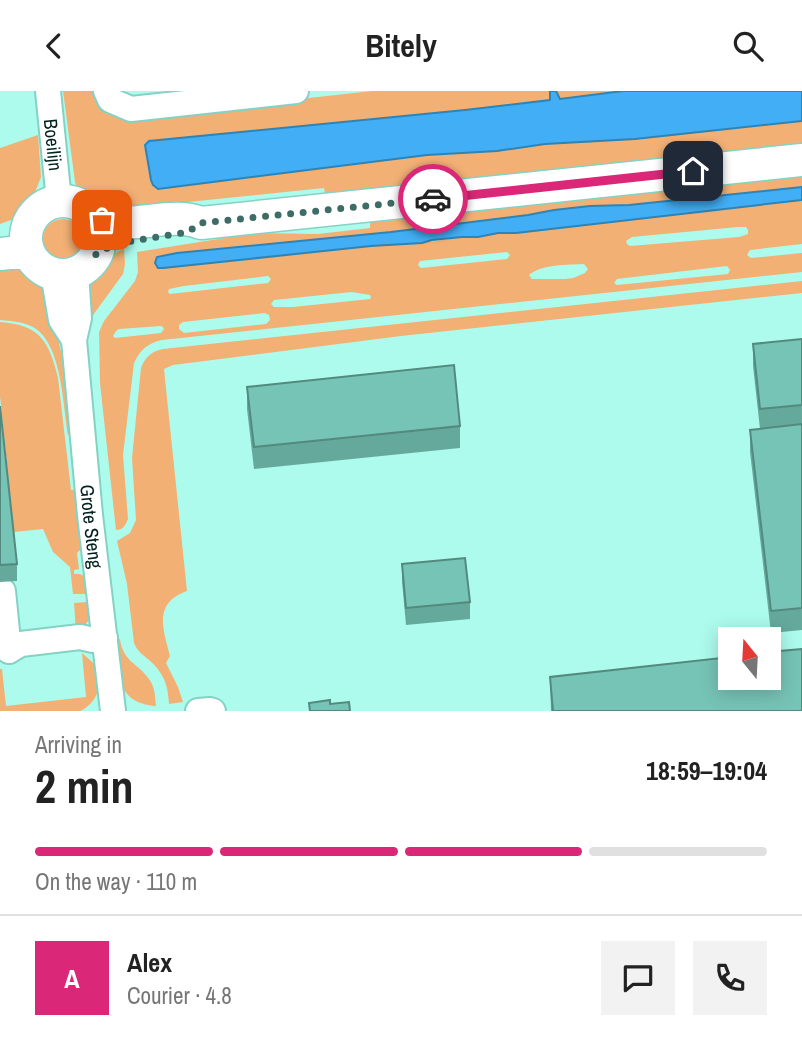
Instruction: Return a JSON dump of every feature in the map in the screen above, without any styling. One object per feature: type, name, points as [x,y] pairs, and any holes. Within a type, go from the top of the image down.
[{"type":"main road","points":[[201,223],[188,232],[111,246],[75,267],[38,265],[14,243],[41,207],[59,201],[79,204],[94,216],[110,222],[188,218],[201,223],[802,160]]},
{"type":"main road","points":[[75,267],[99,247],[100,233],[94,216]]},
{"type":"street","name":"Boeilijn","points":[[48,91],[59,201]]},
{"type":"street","points":[[106,91],[110,100],[131,109],[296,91]]},
{"type":"street","name":"Grote Steng","points":[[75,267],[61,320],[74,340],[99,639],[113,711]]},
{"type":"street","points":[[3,591],[4,651],[21,654],[81,648],[99,639]]},
{"type":"street","points":[[198,711],[213,711]]},
{"type":"shaded area","points":[[63,91],[97,91],[105,111],[127,118],[372,91],[550,91],[550,100],[149,141],[144,145],[147,149],[151,180],[187,184],[427,155],[635,139],[802,121],[802,150],[382,195],[325,194],[324,188],[120,209],[97,209],[78,190],[75,182]]},
{"type":"shaded area","points":[[556,91],[623,91],[559,99]]},
{"type":"shaded area","points":[[38,135],[41,177],[34,195],[22,216],[0,224],[0,148]]},
{"type":"shaded area","points":[[802,169],[802,187],[629,205],[590,206],[391,232],[177,253],[156,265],[163,268],[422,243],[802,200],[802,244],[750,250],[747,255],[751,258],[802,253],[802,272],[157,341],[145,348],[134,363],[123,455],[128,519],[124,527],[116,530],[100,383],[99,332],[104,321],[135,281],[138,272],[137,252],[256,233],[318,234],[370,228],[370,222],[436,208]],"holes":[[[738,227],[746,227],[748,230],[748,234],[739,237],[630,246],[626,241],[632,237]],[[507,252],[510,255],[507,259],[421,268],[418,265],[420,261]],[[584,264],[588,269],[585,273],[565,279],[532,279],[529,275],[548,267]],[[727,266],[730,270],[728,274],[617,285],[614,283],[617,279]],[[268,276],[271,279],[268,283],[170,294],[169,289]],[[352,292],[371,297],[293,307],[274,307],[271,304],[274,300]],[[265,313],[270,320],[266,324],[184,333],[179,329],[183,322]],[[161,326],[164,329],[161,333],[115,338],[113,336],[116,331]]]},
{"type":"shaded area","points":[[63,219],[71,220],[77,225],[82,231],[82,247],[77,253],[71,258],[63,259],[55,258],[49,253],[44,247],[43,239],[44,231],[49,225],[55,220]]},
{"type":"shaded area","points":[[124,249],[123,274],[88,322],[87,292],[90,277],[102,262]]},
{"type":"shaded area","points":[[0,260],[25,267],[45,285],[68,381],[74,434],[68,435],[60,376],[50,346],[43,335],[29,325],[0,320]]},
{"type":"shaded area","points":[[802,281],[802,293],[401,336],[173,365],[164,369],[187,591],[169,602],[163,618],[170,656],[166,663],[183,702],[169,704],[162,675],[138,651],[134,643],[127,584],[117,541],[130,533],[136,520],[132,458],[141,368],[152,353],[163,349]]},
{"type":"shaded area","points":[[0,322],[25,327],[41,337],[51,354],[58,378],[71,490],[75,490],[86,544],[77,553],[79,569],[74,570],[74,574],[89,579],[93,614],[80,632],[76,632],[74,603],[87,602],[86,594],[73,594],[70,567],[53,552],[43,529],[14,532],[0,396]]},
{"type":"shaded area","points":[[120,639],[124,653],[151,682],[156,706],[133,699],[121,684],[114,640]]},
{"type":"shaded area","points":[[82,653],[99,668],[95,698],[87,707],[81,711],[0,711],[0,669],[6,706],[86,697]]},
{"type":"water","points":[[550,91],[556,91],[560,99],[623,91],[802,91],[802,121],[635,139],[427,155],[158,189],[151,180],[145,145],[149,141],[550,100]]},
{"type":"water","points":[[802,187],[802,200],[422,243],[163,268],[158,268],[155,263],[157,257],[177,253],[391,232],[590,206],[629,205]]},
{"type":"building","points":[[802,339],[802,405],[760,409],[753,344]]},
{"type":"building","points":[[454,365],[460,426],[254,447],[247,387]]},
{"type":"building","points":[[0,406],[17,564],[0,565]]},
{"type":"building","points":[[802,424],[802,608],[771,611],[750,430]]},
{"type":"building","points":[[465,558],[470,602],[406,608],[402,564]]},
{"type":"building","points":[[802,649],[802,711],[553,711],[550,677],[718,658],[718,690],[781,690],[781,651]]},
{"type":"building","points":[[330,700],[330,704],[349,702],[350,711],[310,711],[309,703]]},
{"type":"way so far","points":[[102,220],[94,216],[100,233],[99,247],[95,255],[120,243],[188,232],[201,223],[433,199]]},
{"type":"route","points":[[433,199],[693,171]]}]
